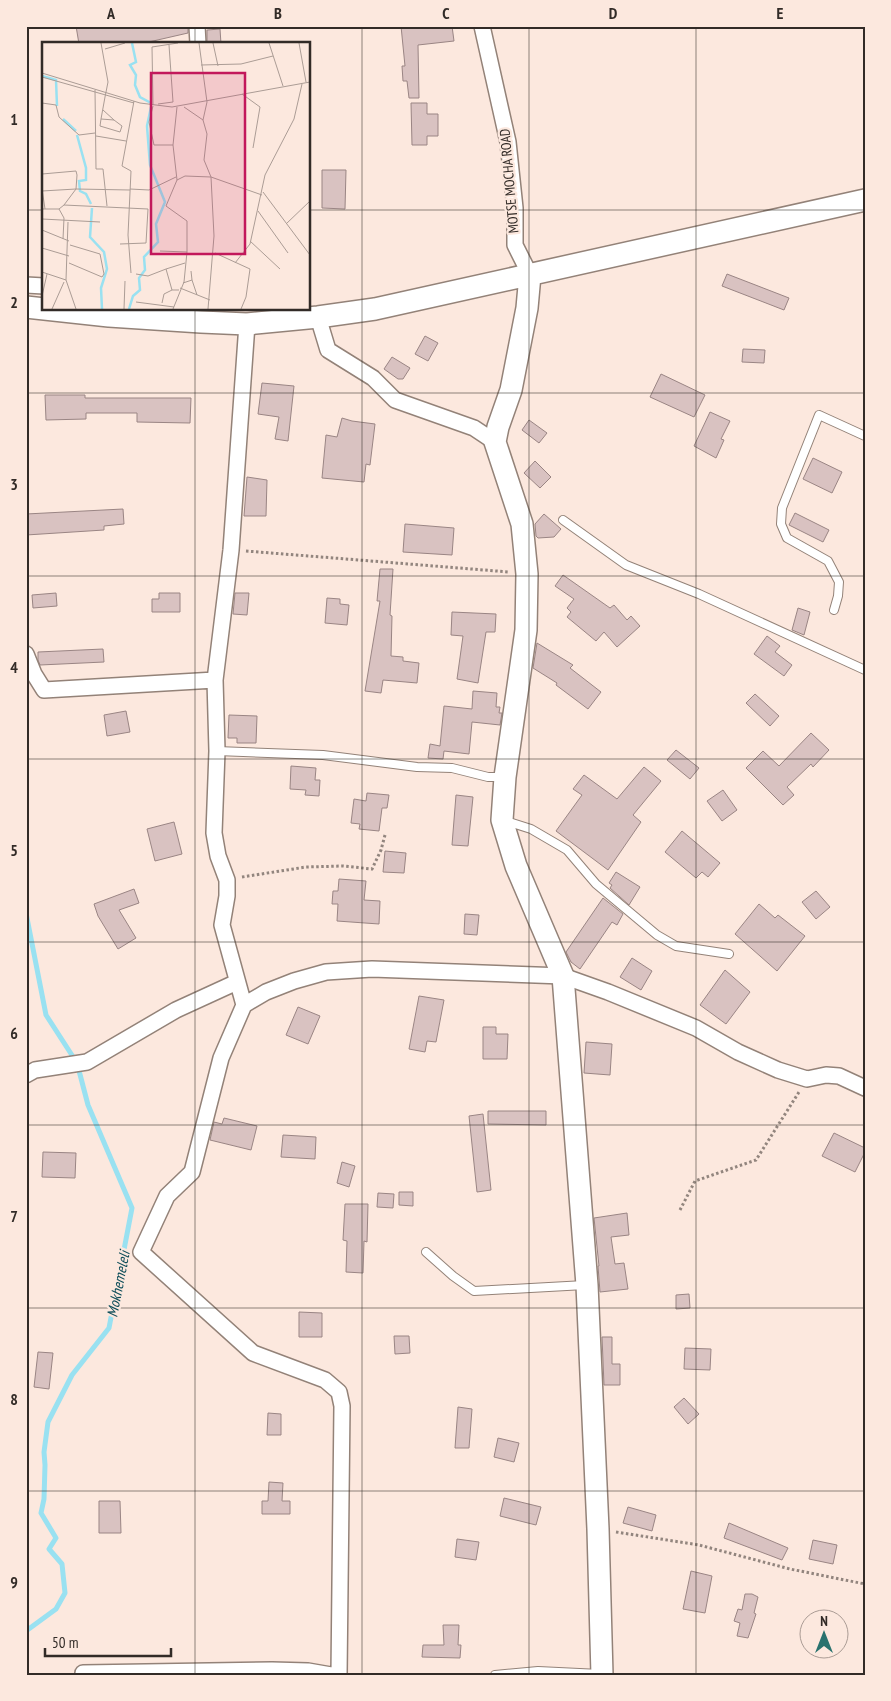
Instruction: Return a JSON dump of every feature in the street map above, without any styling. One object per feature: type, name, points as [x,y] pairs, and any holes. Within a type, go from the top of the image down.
[{"type":"street","points":[[197,26],[198,42]]},
{"type":"street","name":"MOTSE MOCHA ROAD","points":[[482,26],[508,142],[515,208],[515,245],[530,275]]},
{"type":"street","points":[[54,310],[109,316],[247,324],[318,317],[375,309],[863,203]]},
{"type":"street","points":[[530,275],[527,308],[511,390],[495,442],[522,524],[527,574],[526,630],[505,777],[502,820],[516,866],[563,976],[587,1285],[598,1529],[602,1674]]},
{"type":"street","points":[[26,285],[42,286]]},
{"type":"street","points":[[26,307],[42,309]]},
{"type":"street","points":[[318,317],[328,350],[373,378],[395,400],[474,428],[495,442]]},
{"type":"street","points":[[244,1005],[222,925],[227,896],[226,880],[218,856],[214,833],[217,751],[215,680],[231,550],[247,324]]},
{"type":"street","points":[[26,654],[34,674],[44,690],[215,680]]},
{"type":"street","points":[[339,1675],[342,1406],[339,1392],[326,1380],[253,1353],[142,1252],[168,1196],[192,1172],[221,1058],[244,1005],[266,992],[294,981],[326,972],[372,969],[563,976],[696,1028],[738,1052],[778,1070],[807,1079],[826,1075],[839,1076],[865,1088]]},
{"type":"street","points":[[26,1075],[35,1070],[87,1062],[176,1010],[238,982]]},
{"type":"street","points":[[83,1673],[263,1670],[308,1671],[331,1675]]},
{"type":"lane","points":[[834,610],[839,582],[828,561],[787,538],[780,524],[782,508],[819,415],[865,436]]},
{"type":"lane","points":[[563,520],[626,565],[699,594],[865,670]]},
{"type":"lane","points":[[217,751],[323,755],[417,767],[452,768],[488,777],[505,777]]},
{"type":"lane","points":[[502,820],[531,829],[567,850],[596,884],[657,935],[676,946],[730,954]]},
{"type":"lane","points":[[426,1252],[453,1276],[474,1291],[587,1285]]},
{"type":"lane","points":[[495,1675],[538,1671],[602,1674]]},
{"type":"path","points":[[231,550],[527,574]]},
{"type":"path","points":[[226,880],[306,867],[343,866],[372,869],[381,850],[385,835]]},
{"type":"path","points":[[680,1210],[695,1181],[756,1160],[807,1079]]},
{"type":"path","points":[[598,1529],[699,1545],[790,1569],[865,1584]]},
{"type":"building","points":[[76,26],[188,26],[188,33],[149,42],[79,42]]},
{"type":"building","points":[[401,26],[452,26],[454,41],[418,45],[419,98],[409,98],[407,81],[403,81],[402,66],[405,66]]},
{"type":"building","points":[[220,29],[221,42],[207,42],[207,30]]},
{"type":"building","points":[[411,103],[427,103],[427,114],[438,114],[438,136],[427,136],[427,145],[412,145]]},
{"type":"building","points":[[322,170],[346,170],[345,209],[322,208]]},
{"type":"building","points":[[727,274],[789,298],[784,310],[722,286]]},
{"type":"building","points":[[425,336],[438,343],[428,361],[415,354]]},
{"type":"building","points":[[743,349],[765,350],[764,363],[742,362]]},
{"type":"building","points":[[392,357],[410,368],[403,379],[398,379],[384,369]]},
{"type":"building","points":[[661,374],[705,395],[694,417],[650,397]]},
{"type":"building","points":[[262,383],[294,386],[288,441],[275,439],[279,417],[258,414]]},
{"type":"building","points":[[45,395],[85,395],[85,398],[191,398],[190,423],[137,422],[137,413],[86,413],[86,419],[46,420]]},
{"type":"building","points":[[710,412],[730,421],[721,439],[724,440],[716,458],[694,446]]},
{"type":"building","points":[[342,418],[375,424],[370,465],[366,464],[364,482],[322,478],[326,435],[337,437]]},
{"type":"building","points":[[529,420],[547,433],[539,443],[522,430]]},
{"type":"building","points":[[813,458],[842,472],[832,493],[803,479]]},
{"type":"building","points":[[535,461],[551,477],[540,488],[524,473]]},
{"type":"building","points":[[247,477],[267,480],[266,516],[244,516]]},
{"type":"building","points":[[123,509],[124,524],[104,526],[104,530],[26,535],[26,514]]},
{"type":"building","points":[[795,513],[829,530],[823,542],[789,525]]},
{"type":"building","points":[[544,514],[561,529],[554,537],[538,538],[536,536],[535,524]]},
{"type":"building","points":[[405,524],[454,528],[452,555],[403,552]]},
{"type":"building","points":[[380,569],[393,569],[390,615],[392,616],[391,656],[403,657],[403,661],[419,663],[417,683],[383,680],[381,693],[365,691],[380,601],[377,601]]},
{"type":"building","points":[[563,575],[610,608],[614,605],[627,620],[631,616],[640,626],[617,647],[604,632],[596,641],[567,617],[571,612],[567,608],[574,599],[555,586]]},
{"type":"building","points":[[56,593],[57,606],[33,608],[32,595]]},
{"type":"building","points":[[159,593],[180,593],[180,612],[152,612],[152,599],[159,599]]},
{"type":"building","points":[[235,593],[249,593],[247,615],[233,614]]},
{"type":"building","points":[[327,598],[340,599],[340,604],[349,605],[347,625],[325,623]]},
{"type":"building","points":[[798,608],[810,612],[804,635],[792,630]]},
{"type":"building","points":[[452,612],[496,614],[495,632],[486,632],[478,683],[457,679],[463,636],[451,635]]},
{"type":"building","points":[[767,636],[780,646],[775,652],[792,665],[784,676],[754,654]]},
{"type":"building","points":[[537,643],[573,665],[570,668],[601,692],[588,709],[556,685],[557,683],[533,668]]},
{"type":"building","points":[[103,649],[104,662],[40,665],[38,660],[38,652]]},
{"type":"building","points":[[473,691],[497,693],[496,707],[500,707],[499,713],[502,713],[500,725],[472,722],[469,754],[444,751],[443,759],[428,758],[430,744],[440,746],[444,706],[472,709]]},
{"type":"building","points":[[755,694],[779,716],[770,726],[746,703]]},
{"type":"building","points":[[126,711],[130,732],[107,736],[104,715]]},
{"type":"building","points":[[229,715],[257,716],[256,743],[237,743],[237,738],[228,738]]},
{"type":"building","points":[[811,733],[829,750],[813,767],[811,764],[787,787],[794,795],[783,805],[746,768],[763,751],[779,766]]},
{"type":"building","points":[[676,750],[699,768],[690,779],[667,760]]},
{"type":"building","points":[[291,766],[316,768],[315,780],[320,780],[319,796],[305,795],[306,790],[290,789]]},
{"type":"building","points":[[644,767],[661,781],[633,815],[641,822],[608,870],[556,831],[582,795],[573,789],[584,775],[617,799]]},
{"type":"building","points":[[723,790],[737,810],[722,821],[707,801]]},
{"type":"building","points":[[367,793],[389,795],[387,808],[382,808],[379,831],[359,829],[360,824],[351,823],[354,799],[366,801]]},
{"type":"building","points":[[456,795],[473,797],[468,846],[452,845]]},
{"type":"building","points":[[174,822],[182,854],[155,861],[147,829]]},
{"type":"building","points":[[682,831],[720,863],[708,877],[702,872],[696,878],[665,852]]},
{"type":"building","points":[[385,851],[406,853],[404,873],[383,872]]},
{"type":"building","points":[[616,872],[640,887],[629,905],[610,888],[612,885],[609,883]]},
{"type":"building","points":[[339,879],[366,881],[364,900],[380,901],[379,924],[337,921],[338,904],[332,904],[333,891],[338,891]]},
{"type":"building","points":[[134,889],[139,903],[119,910],[136,938],[118,949],[98,916],[94,904]]},
{"type":"building","points":[[816,891],[830,907],[816,919],[802,902]]},
{"type":"building","points":[[603,898],[623,914],[617,925],[612,922],[580,969],[571,962],[566,952]]},
{"type":"building","points":[[759,904],[775,918],[778,915],[805,936],[777,971],[735,934]]},
{"type":"building","points":[[465,914],[479,915],[477,935],[464,934]]},
{"type":"building","points":[[632,958],[652,971],[641,990],[620,977]]},
{"type":"building","points":[[725,970],[750,992],[726,1024],[700,1005]]},
{"type":"building","points":[[419,996],[444,1000],[436,1042],[427,1041],[425,1052],[409,1049]]},
{"type":"building","points":[[298,1007],[320,1016],[308,1044],[286,1035]]},
{"type":"building","points":[[483,1027],[496,1027],[496,1034],[508,1034],[507,1059],[483,1059]]},
{"type":"building","points":[[586,1042],[612,1044],[610,1075],[584,1073]]},
{"type":"building","points":[[488,1111],[546,1111],[546,1125],[488,1124]]},
{"type":"building","points":[[483,1114],[491,1190],[477,1192],[469,1116]]},
{"type":"building","points":[[224,1118],[257,1126],[251,1150],[210,1140],[214,1122],[222,1124]]},
{"type":"building","points":[[834,1133],[865,1148],[865,1152],[855,1172],[822,1156]]},
{"type":"building","points":[[283,1135],[316,1137],[315,1159],[281,1157]]},
{"type":"building","points":[[43,1152],[76,1153],[75,1178],[42,1177]]},
{"type":"building","points":[[342,1162],[355,1166],[349,1187],[337,1183]]},
{"type":"building","points":[[399,1192],[413,1192],[413,1206],[399,1205]]},
{"type":"building","points":[[378,1193],[394,1194],[393,1208],[377,1207]]},
{"type":"building","points":[[345,1204],[368,1204],[367,1242],[364,1241],[363,1273],[346,1272],[347,1241],[343,1240]]},
{"type":"building","points":[[627,1213],[629,1235],[611,1237],[615,1264],[624,1263],[628,1289],[600,1292],[594,1218]]},
{"type":"building","points":[[689,1294],[690,1308],[676,1309],[676,1295]]},
{"type":"building","points":[[299,1312],[322,1313],[322,1337],[299,1337]]},
{"type":"building","points":[[394,1336],[409,1336],[410,1353],[395,1354]]},
{"type":"building","points":[[602,1337],[612,1337],[612,1364],[620,1364],[620,1385],[604,1385]]},
{"type":"building","points":[[685,1348],[711,1349],[710,1370],[684,1369]]},
{"type":"building","points":[[38,1352],[53,1353],[49,1389],[34,1387]]},
{"type":"building","points":[[684,1398],[699,1414],[688,1424],[674,1407]]},
{"type":"building","points":[[458,1407],[472,1409],[469,1448],[455,1448]]},
{"type":"building","points":[[268,1413],[281,1414],[281,1435],[267,1435]]},
{"type":"building","points":[[498,1438],[519,1443],[514,1462],[494,1457]]},
{"type":"building","points":[[269,1482],[283,1483],[282,1501],[290,1501],[290,1514],[262,1514],[262,1501],[268,1501]]},
{"type":"building","points":[[504,1498],[541,1507],[536,1525],[500,1516]]},
{"type":"building","points":[[99,1501],[120,1501],[121,1533],[99,1533]]},
{"type":"building","points":[[628,1507],[656,1515],[652,1531],[623,1523]]},
{"type":"building","points":[[729,1523],[788,1548],[782,1560],[724,1538]]},
{"type":"building","points":[[457,1539],[479,1542],[476,1560],[455,1557]]},
{"type":"building","points":[[813,1540],[837,1545],[833,1564],[809,1559]]},
{"type":"building","points":[[691,1571],[712,1576],[705,1613],[683,1609]]},
{"type":"building","points":[[745,1594],[752,1594],[758,1597],[754,1613],[756,1614],[748,1638],[737,1636],[740,1623],[734,1621],[738,1609],[742,1610]]},
{"type":"building","points":[[443,1625],[459,1625],[458,1645],[461,1645],[460,1658],[422,1657],[423,1645],[444,1645]]},
{"type":"waterway","name":"Mokhemeleli","points":[[26,913],[46,1015],[77,1063],[88,1105],[132,1208],[109,1328],[72,1375],[48,1422],[44,1452],[44,1499],[41,1513],[56,1538],[49,1549],[62,1564],[65,1593],[56,1609],[26,1631]]}]
